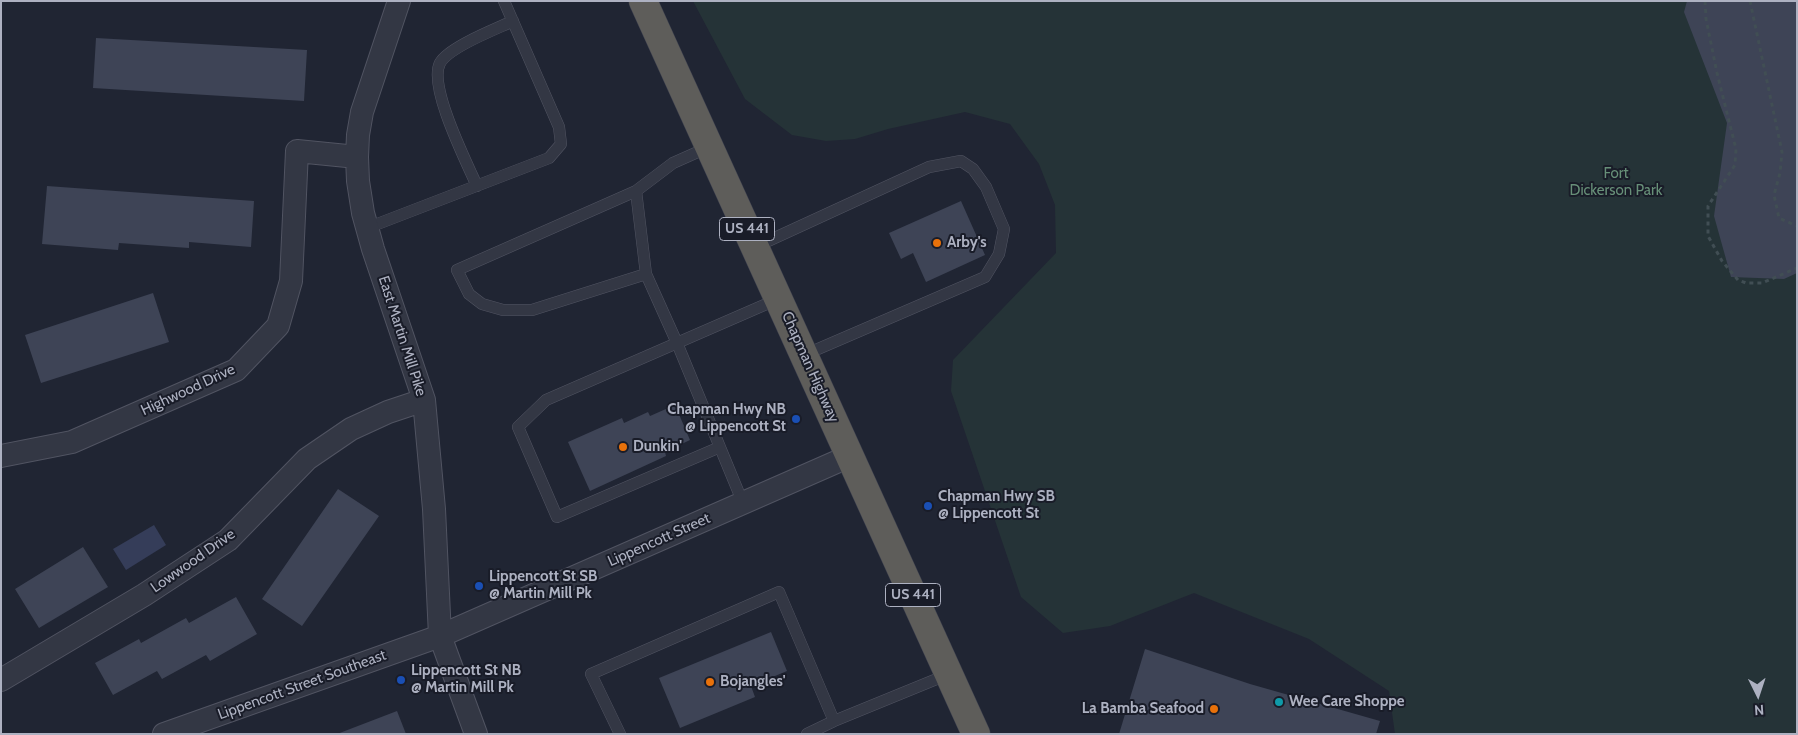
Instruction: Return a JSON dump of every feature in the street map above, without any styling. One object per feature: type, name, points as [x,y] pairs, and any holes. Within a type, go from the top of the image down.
[{"type":"highway","name":"Chapman Highway","points":[[643,1],[976,734]]},
{"type":"street","name":"East Martin Mill Pike","points":[[399,1],[362,112],[357,156],[363,213],[367,228],[424,400],[434,509],[440,636],[476,734]]},
{"type":"street","name":"Highwood Drive","points":[[1,456],[72,442],[236,370],[278,326],[291,281],[297,151],[357,156]]},
{"type":"street","name":"Lowwood Drive","points":[[1,680],[144,595],[228,540],[306,459],[351,429],[388,412],[424,400]]},
{"type":"street","name":"Lippencott Street","points":[[440,636],[850,456]]},
{"type":"street","name":"Lippencott Street Southeast","points":[[164,734],[440,636]]},
{"type":"lane","points":[[367,228],[549,158],[561,144],[559,127],[504,1]]},
{"type":"lane","points":[[477,186],[441,101],[437,77],[440,63],[450,52],[513,21]]},
{"type":"lane","points":[[646,274],[532,310],[503,310],[482,304],[468,294],[457,270],[636,191],[673,163],[710,147]]},
{"type":"lane","points":[[755,247],[929,167],[961,161],[973,170],[986,187],[1004,229],[999,254],[985,277],[804,355]]},
{"type":"lane","points":[[636,191],[646,274],[744,503]]},
{"type":"lane","points":[[720,447],[557,517],[518,427],[546,400],[779,299]]},
{"type":"lane","points":[[620,734],[591,674],[779,592],[834,721]]},
{"type":"lane","points":[[807,734],[949,674]]},
{"type":"path","points":[[1705,1],[1706,19],[1715,65],[1736,149],[1735,165],[1708,206],[1708,236],[1722,261],[1738,280],[1746,283],[1762,283],[1797,268]]},
{"type":"path","points":[[1750,1],[1782,152],[1780,172],[1774,195],[1779,218],[1797,226]]},
{"type":"green space","name":"Fort Dickerson Park","points":[[693,1],[1797,1],[1797,734],[1395,734],[1389,691],[1309,639],[1194,593],[1110,626],[1063,633],[1021,597],[951,391],[953,360],[1056,253],[1055,205],[1039,164],[1010,124],[965,112],[888,129],[855,139],[826,141],[792,135],[745,99]]},
{"type":"water","points":[[154,525],[166,545],[126,570],[113,549]]},
{"type":"building","points":[[1687,1],[1797,1],[1797,273],[1784,279],[1731,277],[1714,216],[1727,123],[1684,12]]},
{"type":"building","points":[[96,38],[307,50],[304,101],[93,88]]},
{"type":"building","points":[[47,186],[254,201],[251,247],[189,242],[189,248],[119,243],[118,250],[42,244]]},
{"type":"building","name":"Arby's","points":[[961,201],[985,255],[926,282],[913,253],[901,259],[889,233]]},
{"type":"building","points":[[153,293],[169,342],[41,383],[25,335]]},
{"type":"building","name":"Dunkin'","points":[[675,405],[690,440],[665,452],[666,456],[590,491],[568,442],[622,418],[624,423],[648,412],[650,416]]},
{"type":"building","points":[[338,489],[379,516],[302,626],[262,599]]},
{"type":"building","points":[[83,547],[108,587],[39,628],[15,589]]},
{"type":"building","points":[[236,597],[257,634],[210,661],[206,655],[162,679],[157,671],[113,695],[95,663],[139,639],[141,643],[186,618],[189,623]]},
{"type":"building","name":"Bojangles'","points":[[771,632],[787,671],[751,686],[755,697],[680,728],[659,678]]},
{"type":"building","points":[[1145,649],[1250,684],[1380,721],[1376,734],[1119,734]]},
{"type":"building","points":[[397,711],[406,734],[337,734]]},
{"type":"place","name":"Arby's","points":[[937,243]]},
{"type":"place","name":"Chapman Hwy NB @ Lippencott St","points":[[796,419]]},
{"type":"place","name":"Dunkin'","points":[[623,447]]},
{"type":"place","name":"Chapman Hwy SB @ Lippencott St","points":[[928,506]]},
{"type":"place","name":"Lippencott St SB @ Martin Mill Pk","points":[[479,586]]},
{"type":"place","name":"Lippencott St NB @ Martin Mill Pk","points":[[401,680]]},
{"type":"place","name":"Bojangles'","points":[[710,682]]},
{"type":"place","name":"Wee Care Shoppe","points":[[1279,702]]},
{"type":"place","name":"La Bamba Seafood","points":[[1214,709]]}]
